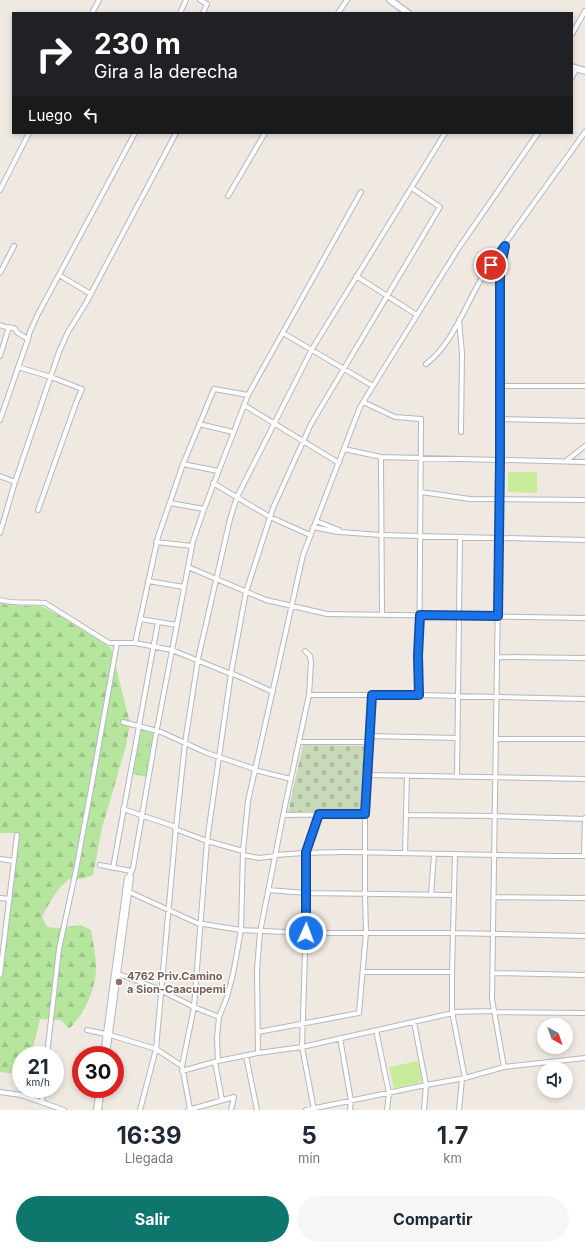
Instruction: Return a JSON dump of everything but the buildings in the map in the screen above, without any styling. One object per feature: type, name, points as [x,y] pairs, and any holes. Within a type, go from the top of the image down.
[{"type":"main road","points":[[390,0],[407,12]]},
{"type":"main road","points":[[575,68],[585,71]]},
{"type":"street","points":[[93,12],[99,0]]},
{"type":"street","points":[[180,12],[186,0]]},
{"type":"street","points":[[200,0],[206,4],[202,12]]},
{"type":"street","points":[[339,12],[347,0]]},
{"type":"street","points":[[573,32],[585,11]]},
{"type":"street","points":[[426,364],[440,351],[485,274],[585,132]]},
{"type":"street","points":[[0,190],[28,134]]},
{"type":"street","points":[[0,420],[29,338],[29,334],[38,314],[60,276],[135,134]]},
{"type":"street","points":[[0,533],[15,482],[59,352],[68,332],[91,294],[175,134]]},
{"type":"street","points":[[228,196],[264,134]]},
{"type":"street","points":[[140,1110],[156,1049],[185,743],[198,659],[230,519],[237,497],[312,349],[444,134]]},
{"type":"street","points":[[222,1100],[216,1062],[217,1038],[219,1017],[227,997],[233,974],[241,930],[243,853],[248,801],[273,692],[290,607],[303,555],[360,407],[470,232],[537,134]]},
{"type":"street","points":[[231,1110],[234,1097],[189,1110],[182,1066],[194,1007],[208,841],[219,757],[231,673],[246,592],[270,517],[311,424],[440,207],[412,188]]},
{"type":"street","points":[[107,1046],[127,891],[192,546],[213,483],[248,395],[361,192]]},
{"type":"street","points":[[0,273],[14,246]]},
{"type":"street","points":[[504,1067],[494,1011],[493,935],[498,657],[500,270],[505,246]]},
{"type":"street","points":[[60,276],[91,294]]},
{"type":"street","points":[[356,276],[417,315]]},
{"type":"street","points":[[459,320],[462,353],[461,432]]},
{"type":"street","points":[[0,325],[14,328],[29,338]]},
{"type":"street","points":[[0,356],[9,327]]},
{"type":"street","points":[[283,333],[373,386]]},
{"type":"street","points":[[18,366],[82,389],[38,510]]},
{"type":"street","points":[[500,386],[585,386]]},
{"type":"street","points":[[135,643],[156,542],[183,464],[214,389],[248,395]]},
{"type":"street","points":[[363,402],[395,416],[421,419],[421,536],[418,656],[419,695]]},
{"type":"street","points":[[244,405],[339,463]]},
{"type":"street","points":[[500,420],[585,421]]},
{"type":"street","points":[[199,424],[233,432]]},
{"type":"street","points":[[566,461],[585,446]]},
{"type":"street","points":[[344,449],[381,457],[585,462]]},
{"type":"street","points":[[381,457],[382,614]]},
{"type":"street","points":[[183,464],[218,471]]},
{"type":"street","points":[[0,476],[15,482]]},
{"type":"street","points":[[213,483],[270,517],[310,535]]},
{"type":"street","points":[[421,492],[470,499],[585,500]]},
{"type":"street","points":[[170,503],[204,509]]},
{"type":"street","points":[[316,521],[340,532]]},
{"type":"street","points":[[313,527],[338,532],[381,535],[585,540]]},
{"type":"street","points":[[457,777],[460,537]]},
{"type":"street","points":[[156,542],[192,546]]},
{"type":"street","points":[[188,567],[266,600],[290,607],[326,614],[585,618]]},
{"type":"street","points":[[148,581],[184,587]]},
{"type":"street","points":[[0,600],[6,602],[45,603],[106,642],[135,643],[172,650],[198,659],[273,692]]},
{"type":"street","points":[[140,618],[177,625]]},
{"type":"street","points":[[112,868],[158,622]]},
{"type":"street","points":[[48,1046],[59,949],[92,785],[117,643]]},
{"type":"street","points":[[258,1053],[257,970],[260,932],[283,815],[309,696],[311,662],[310,656],[304,650]]},
{"type":"street","points":[[498,657],[585,658]]},
{"type":"street","points":[[258,1032],[359,1013],[366,933],[365,814],[368,736],[372,695]]},
{"type":"street","points":[[309,696],[419,695],[585,699]]},
{"type":"street","points":[[123,722],[156,731],[254,770],[291,779]]},
{"type":"street","points":[[368,736],[458,738]]},
{"type":"street","points":[[496,739],[585,739]]},
{"type":"street","points":[[300,742],[368,742]]},
{"type":"street","points":[[366,775],[585,779]]},
{"type":"street","points":[[405,853],[407,776]]},
{"type":"street","points":[[123,809],[208,841],[259,858],[306,852],[494,856],[585,856],[585,818],[406,815]]},
{"type":"street","points":[[314,1109],[302,1047],[307,893],[306,852],[319,814]]},
{"type":"street","points":[[283,815],[365,814]]},
{"type":"street","points":[[0,975],[2,938],[10,899],[17,835]]},
{"type":"street","points":[[431,895],[434,854]]},
{"type":"street","points":[[455,854],[452,972],[453,1012],[463,1079],[459,1110]]},
{"type":"street","points":[[0,859],[14,861]]},
{"type":"street","points":[[100,865],[131,873]]},
{"type":"street","points":[[268,890],[307,893],[454,895]]},
{"type":"street","points":[[127,891],[200,924],[260,932],[453,933],[585,936]]},
{"type":"street","points":[[494,897],[585,898]]},
{"type":"street","points":[[0,898],[10,899]]},
{"type":"street","points":[[363,972],[452,972]]},
{"type":"street","points":[[117,973],[219,1017]]},
{"type":"street","points":[[493,973],[585,975]]},
{"type":"street","points":[[182,1071],[258,1053],[302,1047],[453,1012],[494,1011],[585,1014]]},
{"type":"street","points":[[414,1022],[426,1085],[424,1110]]},
{"type":"street","points":[[87,1030],[156,1049],[182,1066]]},
{"type":"street","points":[[376,1030],[389,1093],[387,1110]]},
{"type":"street","points":[[105,1046],[108,1035]]},
{"type":"street","points":[[340,1038],[351,1101],[350,1110]]},
{"type":"street","points":[[246,1056],[257,1110]]},
{"type":"street","points":[[306,1110],[426,1085],[463,1079],[504,1067],[585,1058]]},
{"type":"street","points":[[0,1092],[21,1095],[64,1110]]},
{"type":"street","points":[[42,1098],[42,1102]]},
{"type":"street","points":[[96,1110],[98,1098]]},
{"type":"street","points":[[99,1110],[101,1098]]},
{"type":"green space","points":[[508,472],[537,472],[537,493],[508,492]]},
{"type":"green space","points":[[0,604],[13,606],[41,606],[57,614],[111,648],[130,723],[126,746],[102,828],[93,875],[82,879],[69,879],[54,896],[42,917],[47,927],[58,928],[81,925],[91,930],[96,973],[89,999],[75,1023],[69,1029],[61,1020],[40,1019],[33,1046],[12,1046],[12,1073],[0,1072],[0,983],[18,833],[0,833]]},
{"type":"green space","points":[[141,730],[154,733],[146,777],[133,774]]},
{"type":"green space","points":[[303,745],[364,746],[362,811],[288,812]]},
{"type":"green space","points":[[418,1061],[422,1082],[394,1088],[389,1067]]},
{"type":"place","name":"4762 Priv.Camino a Sion-Caacupemi","points":[[119,982]]},
{"type":"route","points":[[306,933],[306,852],[319,814],[365,814],[368,736],[372,695],[419,695],[418,656],[420,615],[498,616],[500,270],[505,246],[491,265]]}]
